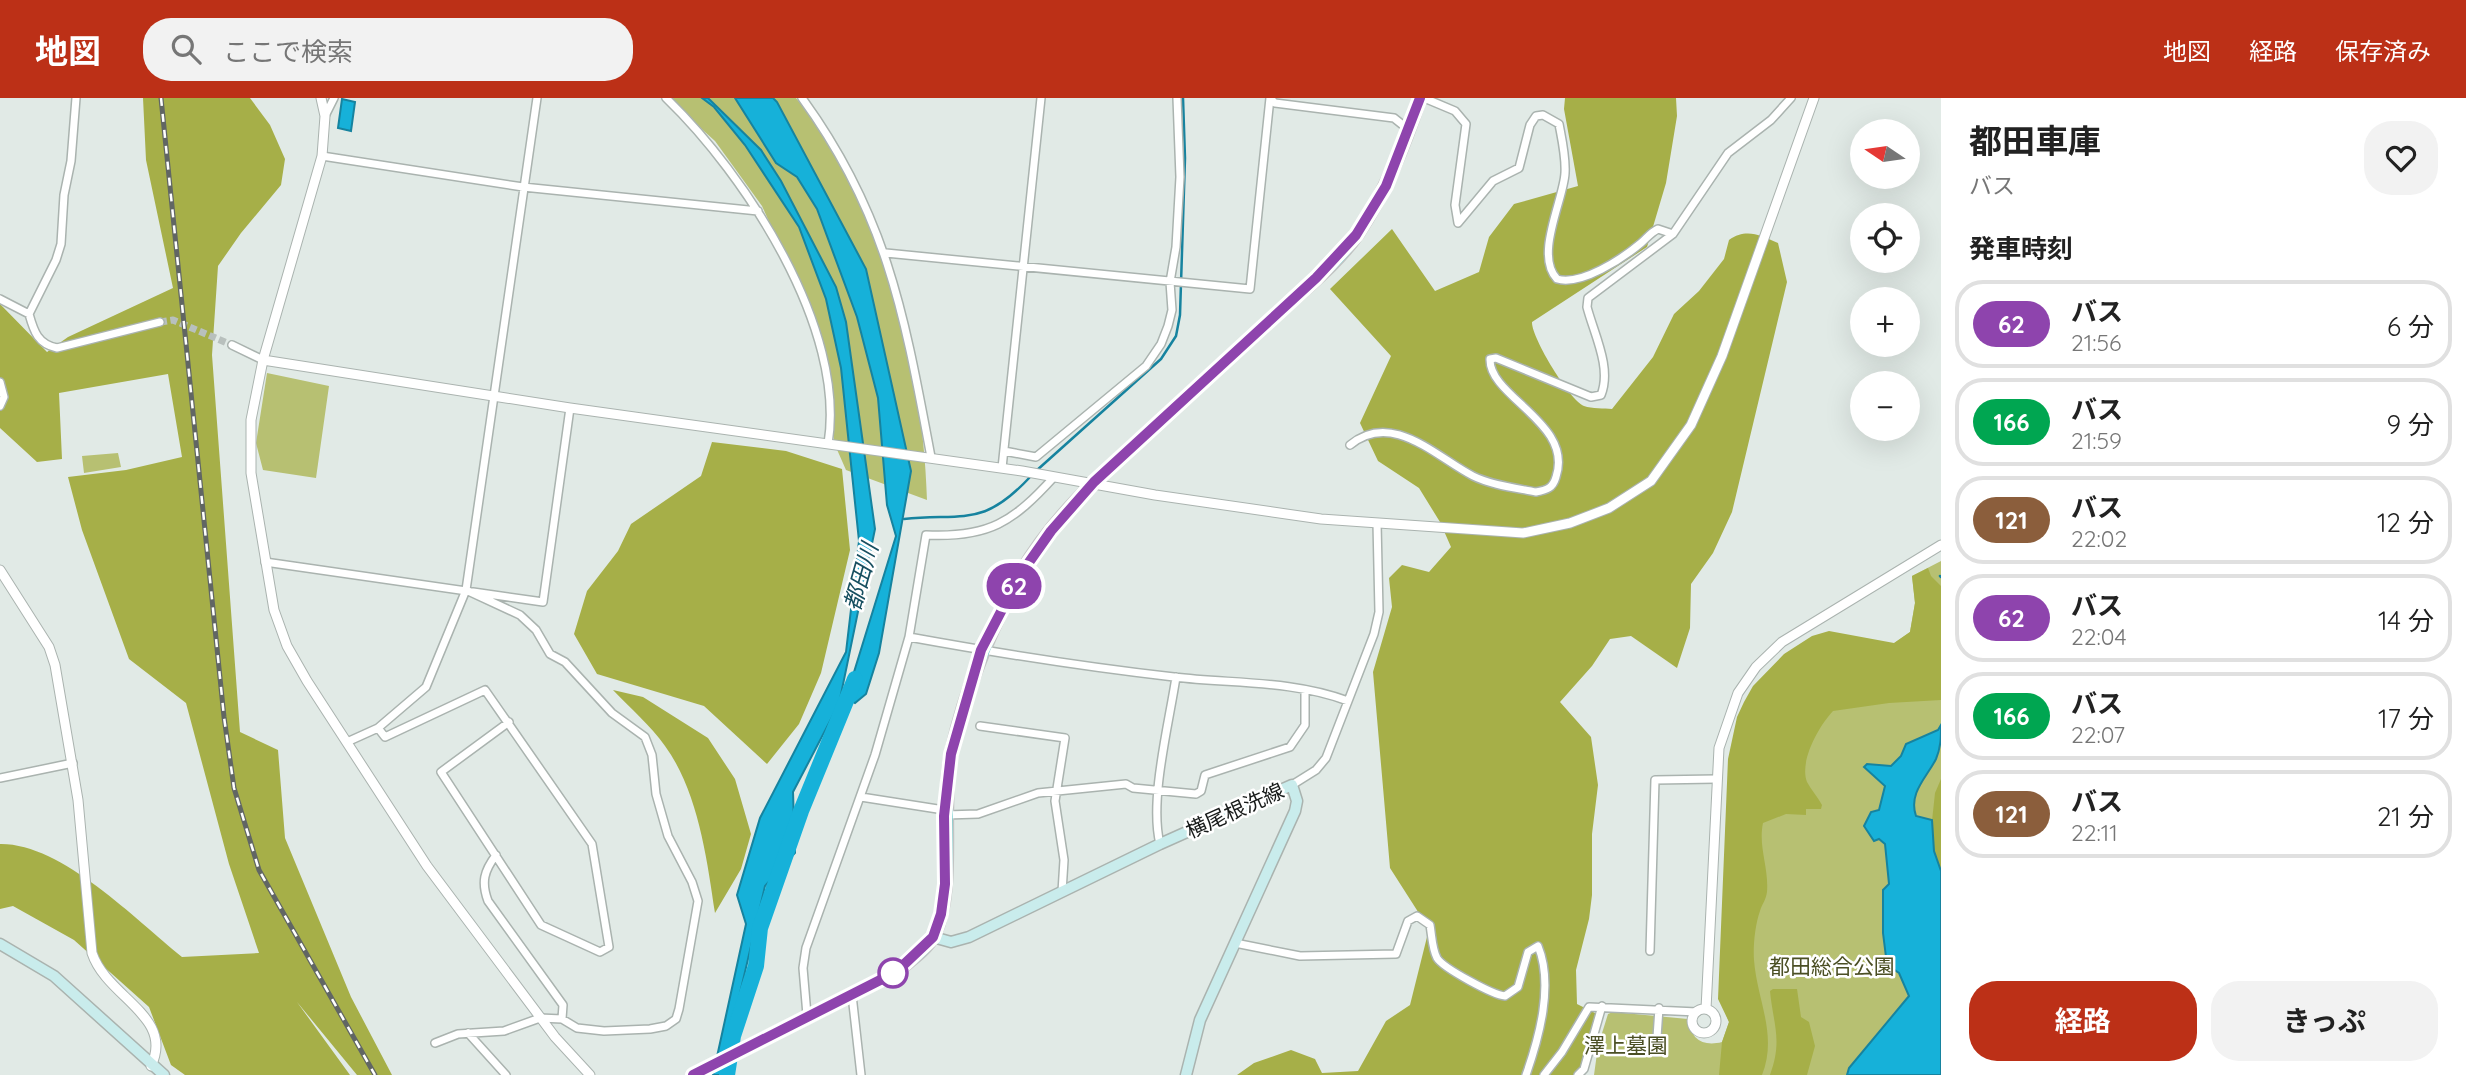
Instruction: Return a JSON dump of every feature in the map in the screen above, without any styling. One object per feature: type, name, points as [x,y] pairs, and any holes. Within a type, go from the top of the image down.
[{"type":"highway","points":[[693,1075],[896,972],[933,937],[941,914],[945,884],[944,813],[951,754],[981,650],[1020,575],[1051,531],[1094,482],[1316,278],[1356,235],[1386,186],[1422,98]]},
{"type":"main road","name":"横尾根洗線","points":[[933,937],[951,942],[969,937],[1160,844],[1292,785],[1297,801],[1295,811],[1200,1020],[1186,1075]]},
{"type":"main road","points":[[0,944],[54,976],[164,1075]]},
{"type":"street","points":[[29,314],[57,260],[61,244],[76,98]]},
{"type":"street","points":[[321,98],[325,116],[321,156],[263,360],[249,447],[274,610],[287,646],[427,866],[540,1018],[590,1075]]},
{"type":"street","points":[[325,116],[334,98]]},
{"type":"street","points":[[347,742],[378,728],[410,704],[431,679],[466,590],[491,396],[537,98]]},
{"type":"street","points":[[666,98],[723,161],[758,211],[793,277],[818,347],[830,411],[828,444]]},
{"type":"street","points":[[803,98],[841,156],[866,201],[886,253],[904,317],[928,458]]},
{"type":"street","points":[[1002,468],[1041,98]]},
{"type":"street","points":[[1004,452],[1035,457],[1146,366],[1161,344],[1172,310],[1171,282],[1180,177],[1177,98]]},
{"type":"street","points":[[886,253],[1250,289],[1270,98]]},
{"type":"street","points":[[1270,98],[1275,103],[1394,117],[1409,130]]},
{"type":"street","points":[[1422,98],[1455,111],[1466,124],[1455,205],[1458,223],[1493,181],[1519,168],[1530,125],[1536,116],[1543,115],[1559,124],[1566,173],[1550,227],[1553,277],[1566,282],[1597,270],[1628,253],[1658,229],[1673,234]]},
{"type":"street","points":[[1350,445],[1359,438],[1374,433],[1406,436],[1417,439],[1474,477],[1536,492],[1546,490],[1554,484],[1558,472],[1557,448],[1541,423],[1495,374],[1490,359],[1496,358],[1591,397],[1601,395],[1605,386],[1603,362],[1587,307],[1588,299],[1673,234],[1728,153],[1771,120],[1791,98]]},
{"type":"street","points":[[232,345],[263,360],[570,408],[1022,471],[1169,497],[1321,519],[1523,533],[1570,523],[1609,508],[1651,481],[1691,425],[1722,356],[1814,98]]},
{"type":"street","points":[[321,156],[523,187],[758,211]]},
{"type":"street","points":[[0,299],[29,314],[36,336],[46,346],[57,348],[160,322]]},
{"type":"street","points":[[0,382],[4,397],[0,406]]},
{"type":"street","points":[[265,562],[543,602],[570,408]]},
{"type":"street","points":[[807,1015],[803,968],[806,948],[861,797],[909,637],[926,535],[953,537],[983,533],[1009,521],[1049,476]]},
{"type":"street","points":[[1292,785],[1315,770],[1326,758],[1374,634],[1378,612],[1377,523]]},
{"type":"street","points":[[1544,1075],[1562,1052],[1586,1009],[1602,1006],[1701,1011],[1716,779],[1719,748],[1730,709],[1749,675],[1762,660],[1802,628],[1941,545]]},
{"type":"street","points":[[0,570],[49,647],[73,762],[92,953],[98,969],[117,992],[148,1018],[155,1030],[158,1044],[151,1066]]},
{"type":"street","points":[[435,1043],[468,1033],[504,1031],[540,1018],[562,1019],[577,1028],[604,1031],[666,1026],[676,1019],[698,901],[692,882],[668,836],[656,794],[652,755],[645,737],[612,713],[565,662],[550,654],[536,630],[520,615],[466,590]]},
{"type":"street","points":[[909,637],[981,650],[1176,677],[1270,684],[1348,701]]},
{"type":"street","points":[[1160,844],[1156,828],[1159,792],[1176,677]]},
{"type":"street","points":[[378,728],[386,737],[485,690],[509,722],[592,844],[609,947],[600,952],[541,925],[441,772],[509,722]]},
{"type":"street","points":[[861,797],[944,813],[978,814],[1018,799],[1056,791],[1126,784],[1159,792],[1196,794],[1201,791],[1205,775],[1290,747],[1305,725],[1304,690]]},
{"type":"street","points":[[980,726],[1065,738],[1056,791],[1064,860],[1062,893]]},
{"type":"street","points":[[0,778],[73,762]]},
{"type":"street","points":[[1650,951],[1655,780],[1716,779]]},
{"type":"street","points":[[496,855],[484,874],[482,887],[488,901],[563,1005],[562,1019]]},
{"type":"street","points":[[1236,943],[1300,956],[1396,954],[1408,921],[1417,916],[1430,925],[1436,954],[1441,963],[1494,994],[1505,996],[1518,987],[1528,952],[1538,946],[1543,973],[1543,1021],[1526,1075]]},
{"type":"street","points":[[852,995],[861,1075]]},
{"type":"street","points":[[1578,1075],[1584,1069],[1602,1006]]},
{"type":"street","points":[[1656,1052],[1659,1008]]},
{"type":"street","points":[[468,1033],[506,1075]]},
{"type":"green space","points":[[143,98],[250,98],[270,125],[285,159],[281,185],[241,233],[218,266],[212,355],[240,732],[278,750],[285,838],[351,997],[392,1075],[357,1075],[297,1002],[350,1075],[185,1075],[171,1065],[149,1007],[74,940],[13,906],[0,909],[0,844],[23,847],[72,869],[120,904],[182,957],[259,953],[229,864],[186,703],[129,659],[82,530],[68,477],[126,470],[182,457],[168,374],[59,393],[62,459],[37,462],[0,428],[0,304],[47,352],[68,337],[173,288],[146,160]]},
{"type":"green space","points":[[667,98],[796,98],[827,140],[853,186],[875,236],[893,288],[917,395],[927,500],[846,470],[835,445],[812,317],[762,206],[715,141]]},
{"type":"green space","points":[[1565,98],[1676,98],[1677,116],[1666,183],[1647,247],[1532,322],[1544,354],[1578,402],[1587,407],[1612,409],[1653,357],[1674,314],[1699,291],[1724,259],[1729,240],[1735,236],[1753,234],[1778,243],[1787,282],[1732,512],[1713,553],[1691,584],[1690,628],[1677,668],[1631,636],[1610,639],[1592,666],[1560,702],[1591,737],[1598,785],[1592,834],[1592,895],[1576,970],[1577,1004],[1597,1014],[1581,1066],[1573,1075],[1237,1075],[1254,1063],[1291,1050],[1315,1059],[1322,1073],[1358,1071],[1386,1021],[1410,1005],[1429,929],[1390,868],[1373,672],[1392,607],[1389,578],[1402,565],[1429,572],[1451,547],[1440,522],[1419,488],[1378,461],[1360,423],[1391,356],[1330,289],[1392,229],[1435,291],[1479,272],[1489,237],[1514,204],[1578,186],[1564,109]]},
{"type":"green space","points":[[267,373],[329,386],[316,478],[263,470],[256,443]]},
{"type":"green space","points":[[712,442],[786,451],[842,469],[850,550],[821,673],[799,724],[767,764],[704,706],[597,674],[574,634],[587,591],[618,551],[631,524],[701,476]]},
{"type":"green space","points":[[118,453],[121,467],[84,473],[82,456]]},
{"type":"green space","name":"都田総合公園","points":[[1941,561],[1941,1075],[1594,1075],[1598,1046],[1608,1014],[1613,1012],[1688,1019],[1691,1032],[1699,1040],[1709,1043],[1722,1042],[1729,1022],[1722,1004],[1726,821],[1893,644],[1910,632],[1915,603],[1912,576]]},
{"type":"green space","points":[[1928,568],[1931,576],[1941,586],[1941,700],[1889,703],[1833,711],[1812,744],[1806,764],[1807,782],[1822,805],[1821,809],[1806,809],[1806,815],[1786,814],[1763,823],[1767,892],[1757,923],[1754,954],[1767,1032],[1766,1060],[1762,1075],[1719,1075],[1722,1042],[1729,1022],[1718,999],[1728,759],[1737,717],[1753,686],[1784,654],[1812,636],[1829,631],[1894,643],[1910,632],[1915,603],[1912,576]]},
{"type":"green space","points":[[613,690],[643,697],[708,738],[735,779],[751,834],[741,869],[715,913],[699,826],[686,783],[659,739]]},
{"type":"green space","points":[[1941,779],[1941,871],[1931,830],[1935,793]]},
{"type":"green space","points":[[1797,989],[1801,1017],[1809,1022],[1815,1046],[1807,1075],[1770,1075],[1777,1042],[1770,991]]},
{"type":"water","points":[[702,98],[708,98],[761,150],[781,181],[836,287],[846,322],[875,529],[839,704],[793,792],[795,853],[765,886],[721,1075],[713,1075],[746,924],[737,895],[760,818],[846,652],[859,541],[841,368],[826,299],[799,227],[745,145],[714,107]]},
{"type":"water","points":[[735,98],[773,98],[777,102],[866,269],[911,471],[879,653],[866,694],[855,703],[846,698],[896,536],[887,505],[878,398],[857,317],[817,209],[797,177],[776,163]]},
{"type":"water","points":[[342,99],[355,102],[351,131],[338,128]]},
{"type":"water","points":[[1941,725],[1938,755],[1916,793],[1914,808],[1916,816],[1932,820],[1934,851],[1941,871],[1941,1075],[1847,1075],[1849,1068],[1909,996],[1899,973],[1887,965],[1883,933],[1883,890],[1889,884],[1885,844],[1879,839],[1874,841],[1864,826],[1871,812],[1879,810],[1885,786],[1864,767],[1867,764],[1891,766],[1901,756],[1906,744],[1938,730]]},
{"type":"waterway","points":[[1036,471],[1161,359],[1176,336],[1180,315],[1185,158],[1183,98]]},
{"type":"waterway","points":[[904,519],[972,515],[986,511],[1014,493],[1031,476]]},
{"type":"waterway","name":"都田川","points":[[727,1075],[733,1036],[756,966],[760,928],[801,811],[855,679]]},
{"type":"tunnel","points":[[160,322],[173,320],[232,345]]},
{"type":"railway","points":[[161,98],[224,717],[234,788],[259,870],[375,1075]]},
{"type":"bus line","name":"62","points":[[693,1075],[896,972],[915,957],[933,937],[941,914],[945,884],[944,816],[951,754],[981,650],[1020,575],[1051,531],[1094,482],[1316,278],[1356,235],[1386,186],[1420,98]]},
{"type":"park label","name":"澤上墓園","points":[[1626,1046]]}]
